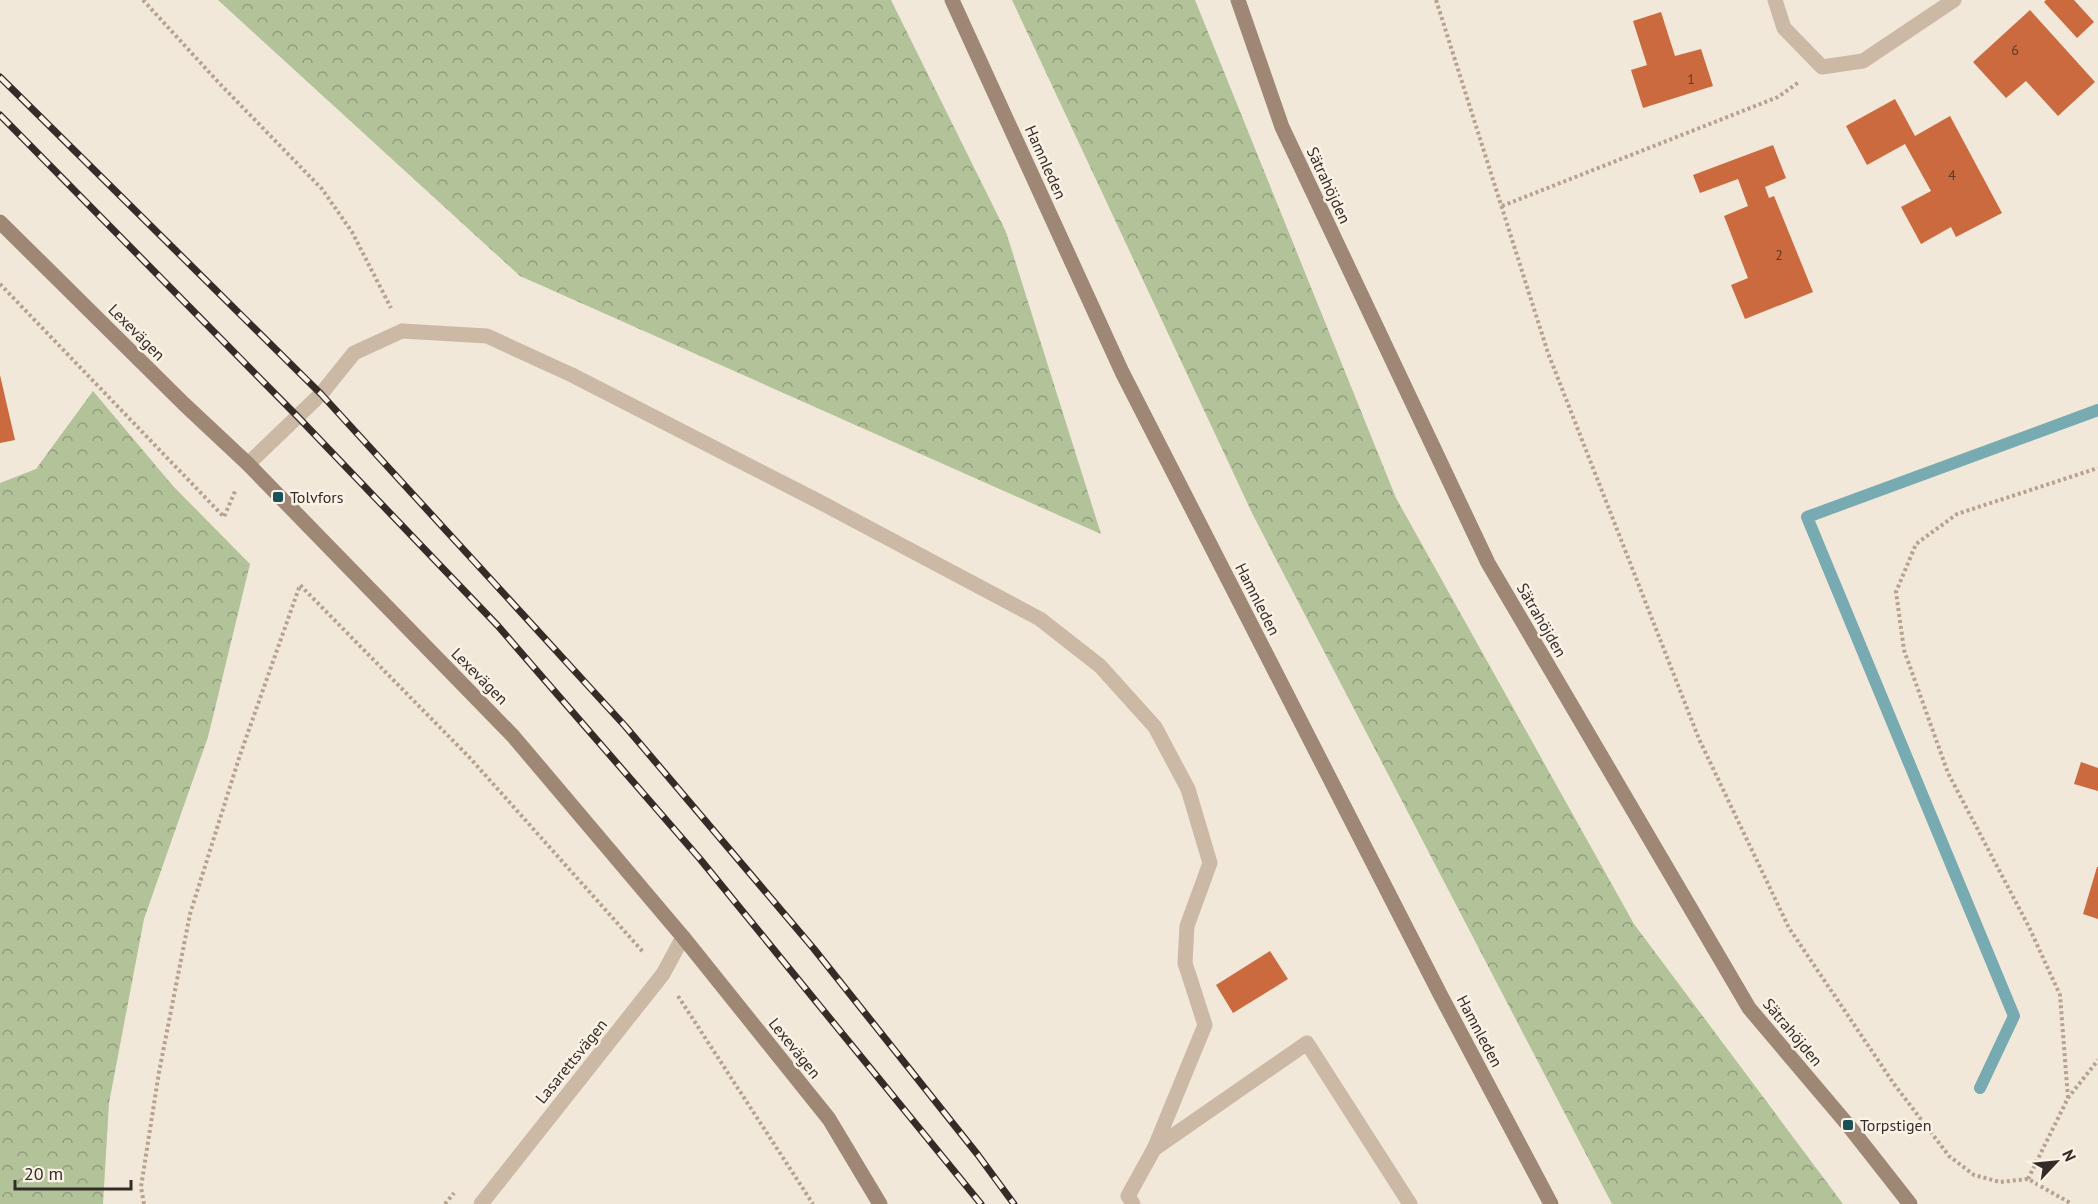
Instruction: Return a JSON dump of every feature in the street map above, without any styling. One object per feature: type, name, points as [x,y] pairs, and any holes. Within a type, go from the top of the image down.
[{"type":"street","name":"Hamnleden","points":[[952,0],[1122,372],[1430,975],[1551,1204]]},
{"type":"street","name":"Sätrahöjden","points":[[1238,0],[1282,128],[1488,563],[1749,1008],[1848,1125],[1910,1204]]},
{"type":"street","points":[[1775,0],[1784,28],[1822,67],[1863,61],[1954,0]]},
{"type":"street","name":"Lexevägen","points":[[0,222],[183,404],[248,464],[513,736],[683,937],[829,1119],[880,1204]]},
{"type":"street","points":[[248,464],[321,394],[354,353],[402,331],[487,336],[572,375],[818,501],[1040,619],[1100,666],[1155,727],[1188,789],[1209,863],[1187,926],[1185,963],[1205,1024],[1154,1149],[1128,1196],[1133,1204]]},
{"type":"street","name":"Lasarettsvägen","points":[[482,1204],[663,974],[683,937]]},
{"type":"street","points":[[1154,1149],[1307,1043],[1410,1204]]},
{"type":"path","points":[[143,0],[220,84],[322,189],[352,232],[402,331]]},
{"type":"path","points":[[1436,0],[1548,353],[1700,739],[1789,928],[1894,1084],[1949,1156],[1974,1175],[2000,1182],[2028,1179],[2072,1204]]},
{"type":"path","points":[[1502,206],[1778,96],[1822,67]]},
{"type":"path","points":[[0,284],[224,517]]},
{"type":"path","points":[[2068,1098],[2060,996],[2029,927],[1948,773],[1904,650],[1896,592],[1916,544],[1957,514],[2098,468]]},
{"type":"path","points":[[144,1204],[141,1187],[159,1071],[190,914],[240,755],[300,585],[470,758],[663,974],[813,1204]]},
{"type":"path","points":[[2028,1179],[2068,1098],[2098,1060]]},
{"type":"green space","points":[[218,0],[891,0],[1006,232],[1101,534],[520,276]]},
{"type":"green space","points":[[1012,0],[1195,0],[1396,498],[1634,924],[1843,1204],[1612,1204],[1253,515]]},
{"type":"green space","points":[[93,391],[173,486],[250,564],[208,737],[144,919],[109,1103],[103,1204],[0,1204],[0,483],[36,469]]},
{"type":"building","points":[[2046,0],[2074,0],[2094,22],[2077,38],[2044,2]]},
{"type":"building","points":[[2030,10],[2095,82],[2058,116],[2026,81],[2006,98],[1973,62]]},
{"type":"building","points":[[1661,12],[1675,56],[1701,49],[1713,86],[1643,108],[1631,70],[1647,65],[1633,21]]},
{"type":"building","points":[[1895,99],[1915,136],[1950,116],[2002,213],[1956,237],[1951,227],[1921,244],[1901,207],[1931,191],[1905,144],[1867,165],[1846,126]]},
{"type":"building","points":[[1773,145],[1786,178],[1765,187],[1769,198],[1774,196],[1813,292],[1745,319],[1731,285],[1748,278],[1724,216],[1748,206],[1738,179],[1700,193],[1693,175]]},
{"type":"building","points":[[0,375],[15,440],[0,443]]},
{"type":"building","points":[[2081,762],[2098,768],[2098,791],[2074,784]]},
{"type":"building","points":[[2098,867],[2098,919],[2083,914]]},
{"type":"building","points":[[1270,951],[1288,979],[1233,1013],[1216,985]]},
{"type":"waterway","points":[[1980,1088],[2014,1016],[1807,517],[2098,410]]},
{"type":"railway","points":[[0,77],[321,394],[625,726],[814,949],[978,1155],[1014,1204]]},
{"type":"railway","points":[[0,115],[298,417],[498,626],[700,859],[981,1204]]},
{"type":"place","name":"Tolvfors","points":[[278,497]]},
{"type":"place","name":"Torpstigen","points":[[1848,1125]]}]
